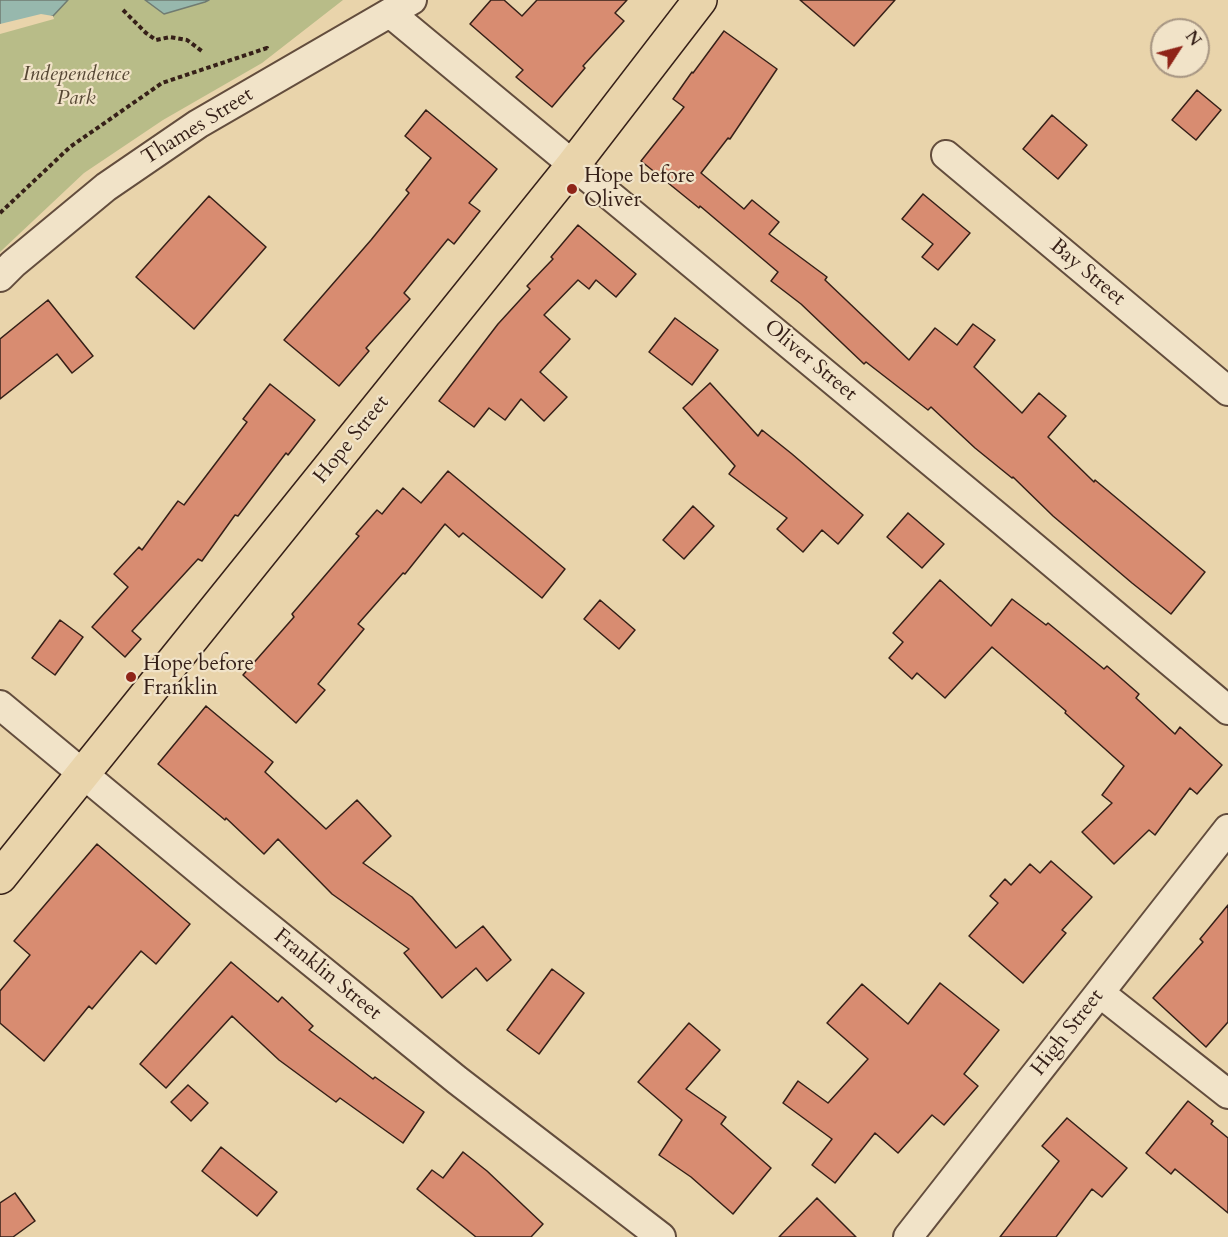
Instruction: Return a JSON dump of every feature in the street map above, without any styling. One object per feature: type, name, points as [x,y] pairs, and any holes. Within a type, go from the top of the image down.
[{"type":"main road","name":"Hope Street","points":[[0,877],[573,165],[700,0]]},
{"type":"street","name":"Oliver Street","points":[[401,7],[573,165],[1228,710]]},
{"type":"street","name":"Thames Street","points":[[0,277],[106,187],[198,124],[401,7]]},
{"type":"street","name":"Bay Street","points":[[946,156],[1228,390]]},
{"type":"street","name":"Franklin Street","points":[[0,705],[448,1073],[661,1237]]},
{"type":"street","name":"High Street","points":[[908,1237],[1228,829]]},
{"type":"street","points":[[1100,993],[1228,1094]]},
{"type":"path","points":[[123,10],[156,40],[170,37],[187,40],[203,52]]},
{"type":"path","points":[[0,213],[70,147],[162,83],[267,48],[270,56]]},
{"type":"green space","name":"Independence Park","points":[[68,0],[145,0],[164,14],[209,0],[343,0],[262,63],[163,120],[84,173],[0,252],[0,31]]},
{"type":"water","points":[[0,0],[68,0],[53,16],[0,31]]},
{"type":"water","points":[[145,0],[209,0],[164,14]]},
{"type":"pier","points":[[41,14],[53,16],[54,19],[0,34],[0,24]]},
{"type":"building","points":[[491,0],[504,0],[522,16],[537,0],[627,0],[615,13],[624,21],[583,66],[585,68],[552,107],[516,77],[523,70],[470,24]]},
{"type":"building","points":[[800,0],[895,0],[854,46]]},
{"type":"building","points":[[724,31],[777,69],[730,139],[728,138],[701,173],[744,209],[752,200],[779,222],[769,234],[827,277],[825,280],[909,360],[935,328],[957,345],[973,324],[995,340],[974,367],[1022,413],[1039,393],[1066,416],[1048,437],[1094,482],[1095,480],[1205,572],[1171,614],[1053,516],[1013,477],[975,448],[931,407],[928,410],[866,362],[864,364],[801,304],[771,281],[778,272],[700,206],[699,208],[641,161],[684,107],[673,99]]},
{"type":"building","points":[[1197,90],[1221,110],[1196,140],[1172,120]]},
{"type":"building","points":[[426,110],[497,169],[469,203],[480,211],[454,244],[448,239],[404,293],[410,299],[366,348],[369,351],[339,386],[284,340],[409,193],[406,190],[431,158],[405,136]]},
{"type":"building","points":[[1052,115],[1087,145],[1058,179],[1023,149]]},
{"type":"building","points":[[923,194],[970,233],[938,270],[922,257],[933,244],[902,219]]},
{"type":"building","points":[[209,196],[266,247],[194,329],[136,277]]},
{"type":"building","points":[[578,225],[636,274],[616,297],[596,280],[589,289],[578,280],[544,315],[570,339],[540,372],[567,397],[544,421],[521,399],[505,420],[489,408],[474,427],[439,401],[498,324],[530,289],[527,286],[553,259],[551,257]]},
{"type":"building","points":[[48,300],[93,356],[72,373],[57,354],[0,399],[0,339]]},
{"type":"building","points":[[675,318],[718,350],[692,385],[649,352]]},
{"type":"building","points":[[710,383],[758,436],[762,430],[863,515],[838,544],[822,530],[803,552],[777,529],[787,518],[729,474],[735,466],[683,408]]},
{"type":"building","points":[[270,384],[315,420],[288,455],[286,453],[238,516],[235,515],[202,561],[198,559],[132,631],[141,639],[125,657],[92,627],[128,587],[114,574],[139,547],[142,550],[178,501],[184,505],[247,422],[243,419]]},
{"type":"building","points":[[448,471],[565,569],[542,598],[463,533],[459,537],[445,524],[405,574],[403,573],[358,624],[364,629],[318,684],[325,690],[296,723],[243,675],[294,617],[292,614],[359,536],[356,534],[377,510],[382,514],[403,488],[421,503]]},
{"type":"building","points":[[693,506],[714,526],[684,559],[663,540]]},
{"type":"building","points":[[908,513],[944,544],[922,568],[887,537]]},
{"type":"building","points":[[940,580],[991,626],[1012,599],[1046,625],[1048,623],[1104,669],[1107,666],[1139,694],[1136,698],[1175,734],[1180,727],[1222,765],[1197,794],[1190,788],[1155,835],[1149,830],[1114,864],[1082,832],[1112,803],[1102,795],[1124,766],[1065,713],[1066,711],[992,647],[945,698],[917,673],[912,679],[889,658],[903,642],[893,633]]},
{"type":"building","points":[[600,600],[635,630],[619,649],[584,619]]},
{"type":"building","points":[[60,620],[83,637],[55,675],[32,658]]},
{"type":"building","points":[[206,706],[273,762],[265,772],[326,829],[357,800],[391,836],[363,863],[412,897],[456,948],[483,926],[511,960],[487,981],[476,968],[442,998],[404,953],[409,949],[332,894],[278,839],[264,854],[226,818],[225,820],[158,764]]},
{"type":"building","points":[[97,844],[190,924],[156,964],[141,951],[92,1009],[89,1006],[44,1061],[0,1023],[0,991],[30,955],[14,941]]},
{"type":"building","points":[[1051,861],[1092,897],[1062,930],[1066,933],[1023,983],[969,936],[998,903],[990,896],[1005,879],[1011,885],[1030,864],[1040,873]]},
{"type":"building","points":[[1228,905],[1228,1022],[1206,1047],[1153,998],[1203,942],[1200,939]]},
{"type":"building","points":[[231,962],[278,1002],[282,997],[313,1026],[309,1030],[373,1079],[375,1077],[424,1112],[403,1143],[340,1098],[336,1102],[279,1060],[232,1016],[166,1088],[140,1064]]},
{"type":"building","points":[[552,969],[584,993],[539,1054],[507,1030]]},
{"type":"building","points":[[940,983],[999,1030],[964,1074],[978,1086],[944,1125],[932,1115],[898,1153],[875,1133],[835,1183],[812,1165],[832,1139],[783,1103],[798,1081],[828,1103],[868,1059],[827,1023],[862,984],[908,1024]]},
{"type":"building","points":[[689,1023],[720,1050],[686,1089],[726,1117],[721,1124],[771,1168],[733,1214],[691,1177],[659,1155],[682,1120],[638,1082]]},
{"type":"building","points":[[188,1085],[208,1103],[191,1121],[171,1102]]},
{"type":"building","points":[[1188,1101],[1213,1121],[1211,1124],[1228,1138],[1228,1213],[1175,1169],[1171,1174],[1146,1153]]},
{"type":"building","points":[[1067,1118],[1127,1168],[1102,1197],[1092,1189],[1056,1237],[1000,1237],[1059,1161],[1042,1146]]},
{"type":"building","points":[[221,1147],[277,1192],[257,1216],[202,1171]]},
{"type":"building","points":[[463,1152],[487,1171],[543,1224],[531,1237],[476,1237],[417,1189],[432,1170],[443,1178]]},
{"type":"building","points":[[15,1193],[35,1221],[13,1237],[0,1237],[0,1203]]},
{"type":"building","points":[[817,1198],[856,1237],[779,1237]]},
{"type":"place","name":"Hope before Oliver","points":[[572,189]]},
{"type":"place","name":"Hope before Franklin","points":[[131,677]]}]
